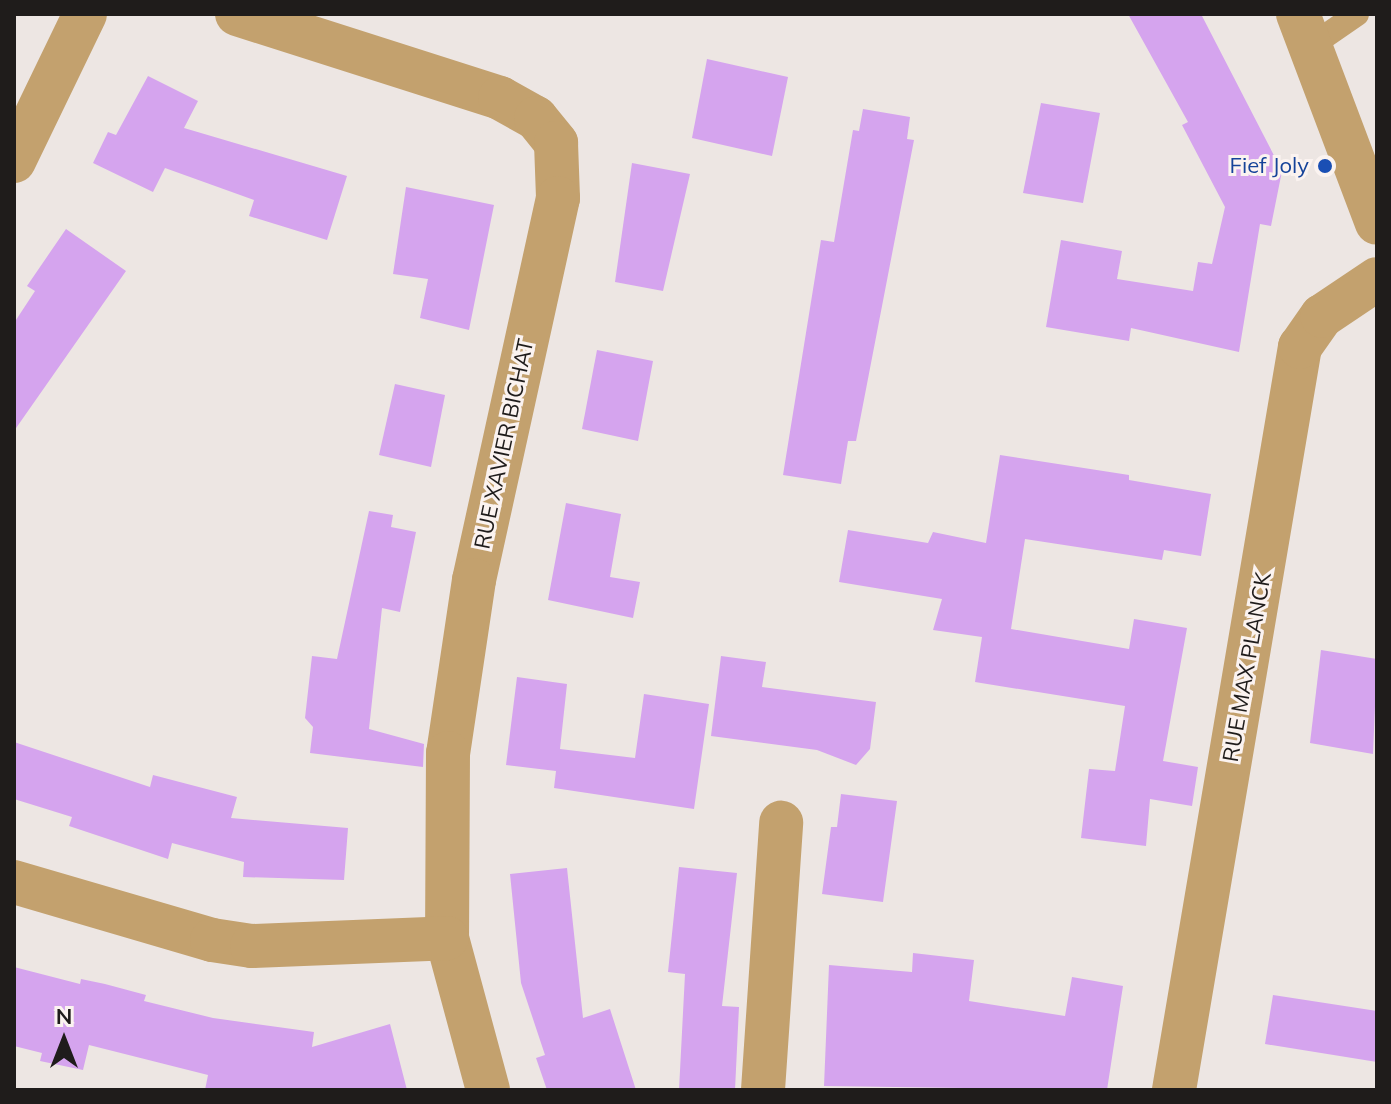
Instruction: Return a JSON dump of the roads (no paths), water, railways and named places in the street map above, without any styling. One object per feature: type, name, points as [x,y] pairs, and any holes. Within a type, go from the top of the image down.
[{"type":"street","points":[[14,161],[85,14]]},
{"type":"street","name":"RUE XAVIER BICHAT","points":[[237,14],[500,98],[536,118],[556,143],[558,198],[459,667],[448,753],[447,938],[488,1090]]},
{"type":"street","points":[[1304,30],[1377,223]]},
{"type":"street","name":"RUE MAX PLANCK","points":[[1174,1090],[1300,347],[1322,316],[1377,279]]},
{"type":"street","points":[[763,1090],[781,823]]},
{"type":"street","points":[[14,882],[212,940],[252,946],[447,938]]},
{"type":"lane","points":[[1304,30],[1357,14]]},
{"type":"place","name":"Fief Joly","points":[[1325,166]]}]
